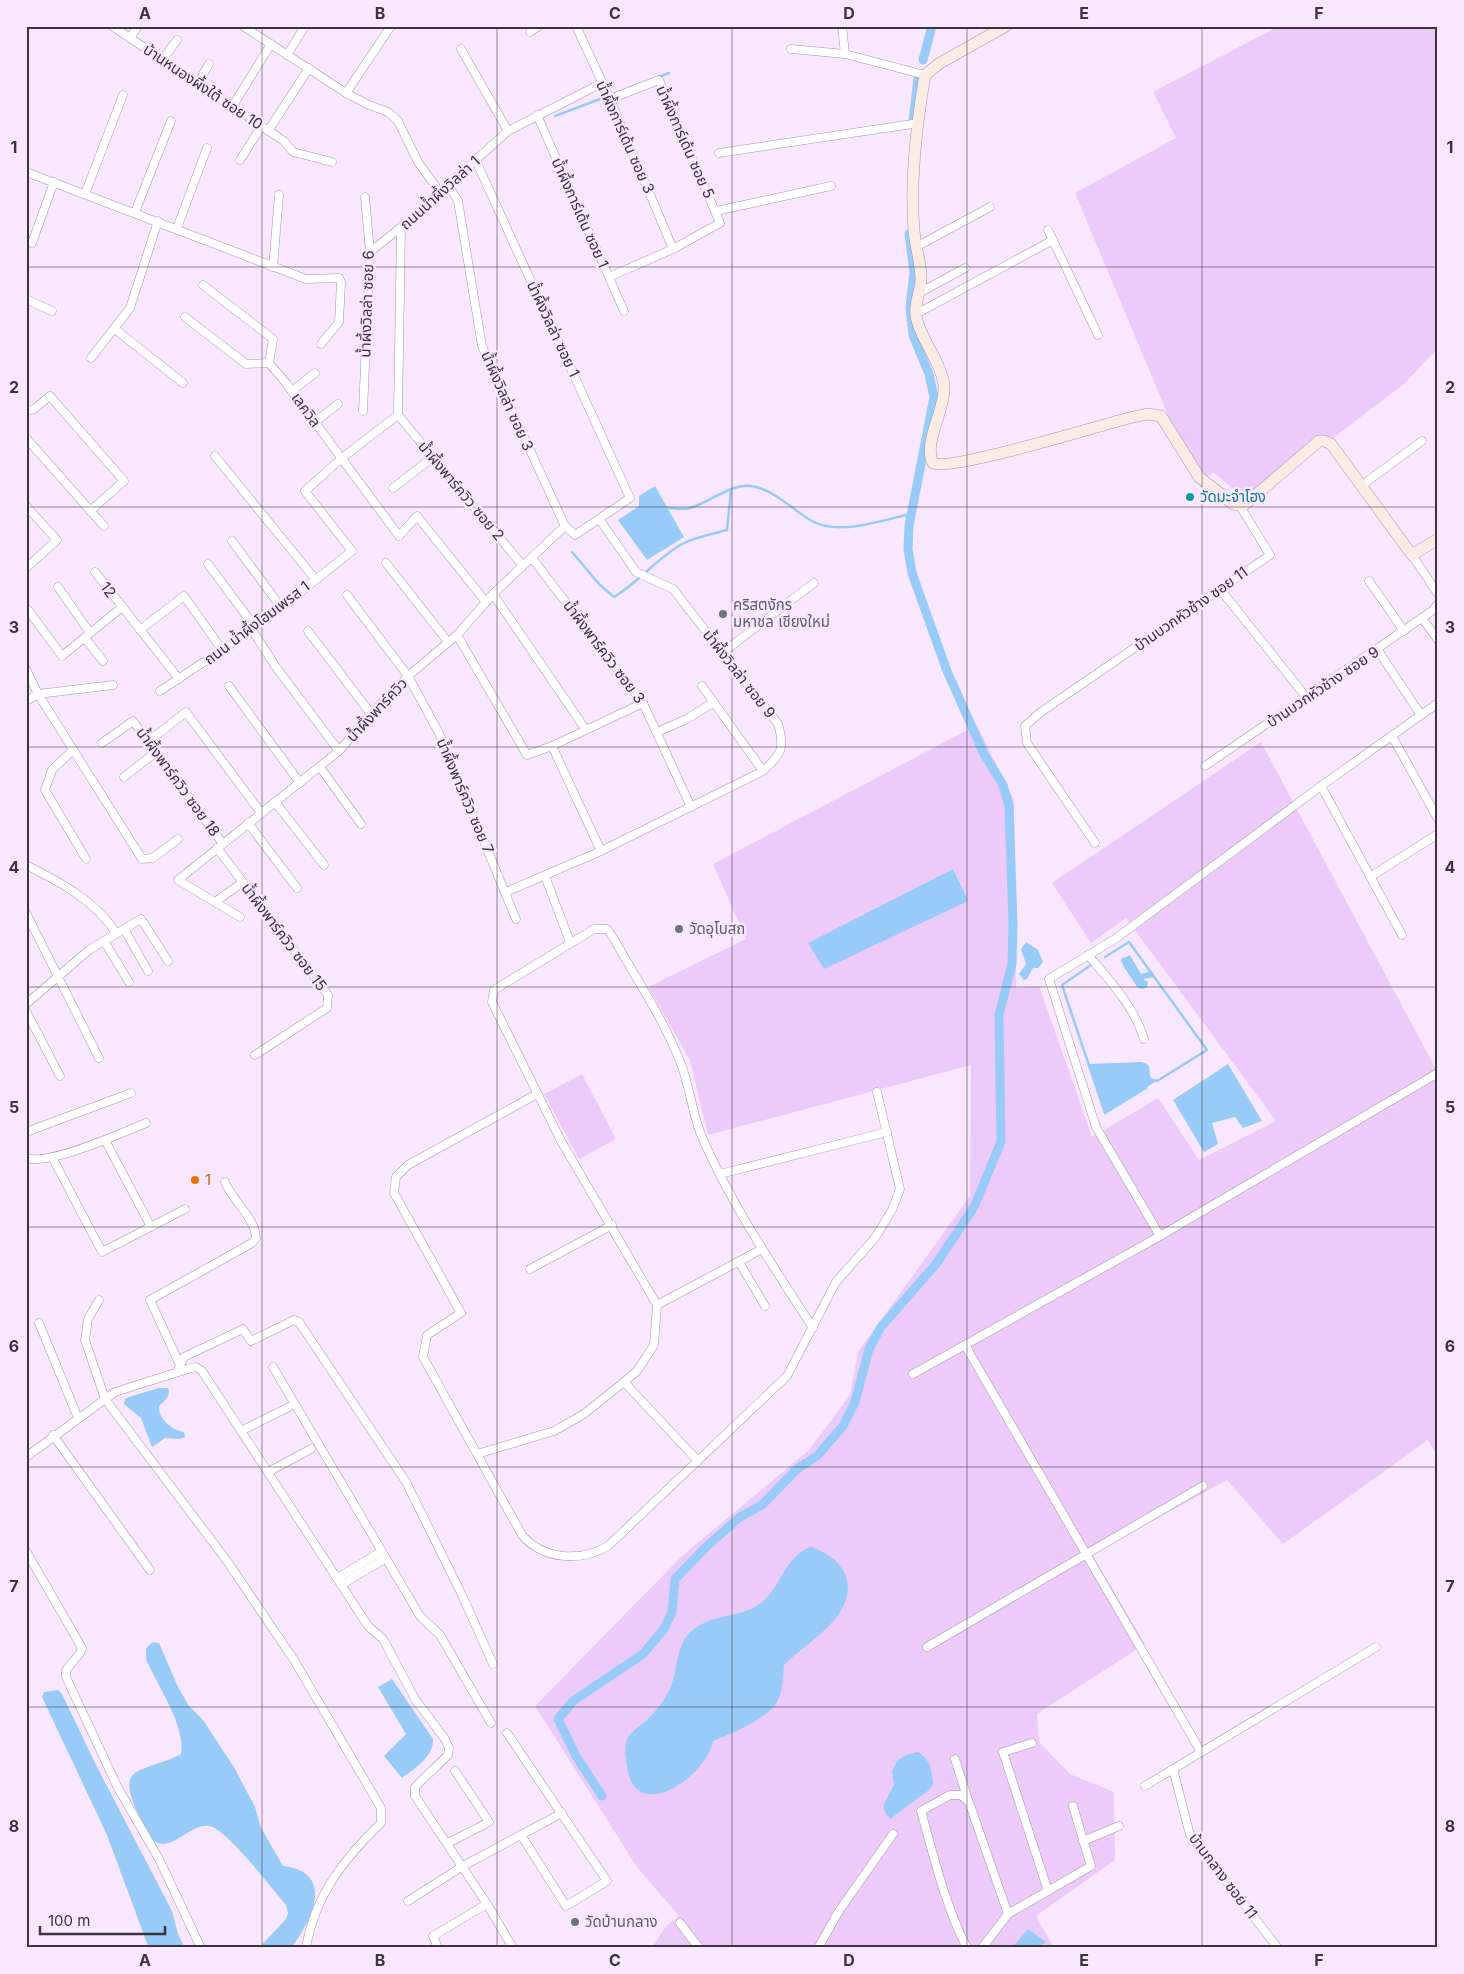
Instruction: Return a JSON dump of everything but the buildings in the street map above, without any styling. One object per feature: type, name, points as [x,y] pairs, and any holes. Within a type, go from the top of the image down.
[{"type":"street","name":"บ้านหนองผึ้งใต้ ซอย 10","points":[[112,26],[284,141],[293,152],[332,162]]},
{"type":"street","points":[[130,38],[138,26]]},
{"type":"street","points":[[243,26],[346,93],[388,112],[398,121],[418,162],[439,191]]},
{"type":"street","points":[[287,55],[305,26]]},
{"type":"street","points":[[346,93],[391,26]]},
{"type":"street","points":[[530,32],[539,26]]},
{"type":"street","name":"น้ำผึ้งการ์เด้น ซอย 3","points":[[576,26],[610,99],[674,249]]},
{"type":"street","points":[[842,26],[845,54]]},
{"type":"street","points":[[1006,26],[940,63],[925,75],[913,201],[916,247],[921,279],[916,314],[945,388],[943,406],[930,458],[936,465],[971,460],[1129,418],[1155,413],[1161,416],[1199,477],[1233,504],[1240,506],[1322,441],[1331,444],[1438,594]]},
{"type":"street","points":[[162,60],[177,40]]},
{"type":"street","points":[[232,107],[271,44]]},
{"type":"street","points":[[461,49],[508,131]]},
{"type":"street","points":[[791,49],[845,54],[925,75]]},
{"type":"street","points":[[198,83],[209,64]]},
{"type":"street","points":[[240,160],[309,68]]},
{"type":"street","name":"น้ำผึ้งการ์เด้น ซอย 5","points":[[610,99],[658,80],[716,211],[720,223],[674,249]]},
{"type":"street","name":"ถนนน้ำผึ้งวิลล่า 1","points":[[370,252],[401,227],[508,131],[602,83]]},
{"type":"street","points":[[85,194],[123,95]]},
{"type":"street","name":"น้ำผึ้งการ์เด้น ซอย 1","points":[[537,115],[624,311]]},
{"type":"street","points":[[135,212],[171,122]]},
{"type":"street","points":[[719,153],[919,123]]},
{"type":"street","points":[[177,228],[207,148]]},
{"type":"street","name":"น้ำผึ้งวิลล่า ซอย 1","points":[[476,161],[630,498],[600,520]]},
{"type":"street","points":[[26,172],[177,228],[306,279],[339,278],[341,282],[339,322],[321,344]]},
{"type":"street","points":[[32,243],[54,182]]},
{"type":"street","name":"น้ำผึ้งวิลล่า ซอย 3","points":[[447,184],[458,201],[482,346],[564,526]]},
{"type":"street","points":[[716,211],[831,186]]},
{"type":"street","points":[[273,267],[279,195]]},
{"type":"street","name":"น้ำผึ้งวิลล่า ซอย 6","points":[[363,412],[370,252],[365,197]]},
{"type":"street","points":[[916,247],[990,207]]},
{"type":"street","points":[[92,358],[130,308],[158,221]]},
{"type":"street","points":[[342,458],[398,415],[401,227]]},
{"type":"street","points":[[1048,230],[1098,335]]},
{"type":"street","points":[[916,314],[1053,240]]},
{"type":"street","points":[[609,277],[674,249]]},
{"type":"street","points":[[920,293],[966,268]]},
{"type":"street","points":[[185,317],[246,364],[269,363],[273,339],[203,285]]},
{"type":"street","points":[[26,300],[52,311]]},
{"type":"street","points":[[115,329],[183,383]]},
{"type":"street","name":"เลควิล","points":[[269,363],[292,391],[399,536],[417,516],[486,602]]},
{"type":"street","points":[[292,391],[315,373]]},
{"type":"street","points":[[26,411],[34,409],[50,396],[124,481],[90,511]]},
{"type":"street","points":[[315,422],[338,404]]},
{"type":"street","name":"น้ำผึ้งพาร์ควิว ซอย 2","points":[[398,415],[523,566]]},
{"type":"street","points":[[26,438],[104,526]]},
{"type":"street","points":[[1362,486],[1422,441]]},
{"type":"street","points":[[215,456],[315,579]]},
{"type":"street","points":[[393,488],[433,457]]},
{"type":"street","name":"ถนน น้ำผึ้งโฮมเพรส 1","points":[[160,692],[223,651],[352,551],[305,491],[342,458]]},
{"type":"street","points":[[26,506],[57,540],[26,568]]},
{"type":"street","name":"บ้านบวกหัวช้าง ซอย 11","points":[[1095,843],[1027,743],[1025,726],[1041,712],[1270,555],[1240,506]]},
{"type":"street","points":[[564,526],[575,535],[600,520]]},
{"type":"street","name":"น้ำผึ้งวิลล่า ซอย 9","points":[[506,892],[601,851],[763,772],[778,758],[783,742],[778,724],[673,589],[636,572],[600,520]]},
{"type":"street","name":"น้ำผึ้งพาร์ควิว","points":[[215,902],[178,880],[339,751],[370,714],[408,676],[457,635],[493,594],[564,526]]},
{"type":"street","points":[[1412,555],[1438,539]]},
{"type":"street","points":[[232,541],[281,607]]},
{"type":"street","name":"น้ำผึ้งพาร์ควิว ซอย 3","points":[[532,558],[643,703],[691,807]]},
{"type":"street","points":[[386,563],[448,642]]},
{"type":"street","points":[[208,564],[254,628],[276,667],[339,751]]},
{"type":"street","name":"12","points":[[94,572],[179,679]]},
{"type":"street","points":[[1369,581],[1404,630]]},
{"type":"street","points":[[722,653],[814,583]]},
{"type":"street","points":[[58,587],[103,661]]},
{"type":"street","points":[[1220,589],[1307,698]]},
{"type":"street","points":[[493,594],[586,730]]},
{"type":"street","name":"น้ำผึ้งพาร์ควิว ซอย 7","points":[[347,595],[408,676],[438,733],[516,919]]},
{"type":"street","points":[[140,630],[184,596],[223,651]]},
{"type":"street","name":"บ้านบวกหัวช้าง ซอย 9","points":[[1205,766],[1307,698],[1422,618],[1438,604]]},
{"type":"street","points":[[28,610],[62,656],[121,608]]},
{"type":"street","points":[[1422,618],[1438,640]]},
{"type":"street","points":[[308,631],[370,714]]},
{"type":"street","points":[[457,635],[527,755],[552,746],[643,703]]},
{"type":"street","points":[[1377,649],[1421,715]]},
{"type":"street","points":[[26,669],[38,694],[142,859],[153,858],[178,839]]},
{"type":"street","points":[[26,701],[38,694],[113,685]]},
{"type":"street","points":[[229,686],[300,783]]},
{"type":"street","points":[[702,686],[763,772]]},
{"type":"street","points":[[657,732],[687,719],[714,702]]},
{"type":"street","points":[[1160,1236],[1096,1126],[1049,979],[1115,939],[1321,786],[1438,703]]},
{"type":"street","points":[[148,741],[186,712],[261,813]]},
{"type":"street","name":"น้ำผึ้งพาร์ควิว ซอย 18","points":[[102,744],[133,721],[220,846]]},
{"type":"street","points":[[1392,736],[1438,819]]},
{"type":"street","points":[[552,746],[601,851]]},
{"type":"street","points":[[73,750],[52,770],[45,790],[86,860]]},
{"type":"street","points":[[124,777],[156,752]]},
{"type":"street","points":[[320,767],[361,824]]},
{"type":"street","points":[[1321,786],[1402,935]]},
{"type":"street","points":[[275,802],[324,865]]},
{"type":"street","points":[[248,824],[297,888]]},
{"type":"street","points":[[1370,876],[1438,834]]},
{"type":"street","name":"น้ำผึ้งพาร์ควิว ซอย 15","points":[[220,846],[243,882],[328,995],[327,1008],[255,1055]]},
{"type":"street","points":[[26,865],[57,880],[105,916],[116,933]]},
{"type":"street","points":[[545,876],[570,942]]},
{"type":"street","points":[[240,918],[215,902],[243,882]]},
{"type":"street","points":[[26,914],[99,1058]]},
{"type":"street","points":[[26,1004],[89,950],[141,919],[168,961]]},
{"type":"street","points":[[124,929],[148,971]]},
{"type":"street","points":[[477,1454],[554,1431],[584,1414],[637,1370],[654,1344],[657,1305],[612,1225],[561,1141],[492,1002],[494,990],[594,929],[607,929],[614,939],[677,1056],[693,1104],[695,1117],[720,1174],[762,1249],[813,1328]]},
{"type":"street","points":[[104,942],[129,982]]},
{"type":"street","points":[[1088,955],[1130,1007],[1144,1039]]},
{"type":"street","points":[[26,1011],[60,1076]]},
{"type":"street","points":[[913,1374],[1160,1236],[1438,1072]]},
{"type":"street","points":[[537,1094],[408,1166],[396,1177],[394,1193],[461,1313],[427,1335],[423,1357],[522,1535],[530,1544],[542,1551],[579,1556],[593,1555],[608,1546],[787,1376],[836,1282],[875,1238],[892,1210],[900,1189],[877,1092]]},
{"type":"street","points":[[26,1132],[130,1093]]},
{"type":"street","points":[[26,1158],[34,1161],[52,1157],[105,1140],[146,1123]]},
{"type":"street","points":[[720,1174],[887,1132]]},
{"type":"street","points":[[105,1140],[151,1227]]},
{"type":"street","points":[[52,1157],[102,1252],[185,1209]]},
{"type":"street","points":[[179,1368],[150,1300],[252,1244],[256,1238],[252,1224],[230,1195],[225,1182]]},
{"type":"street","points":[[530,1270],[612,1225]]},
{"type":"street","points":[[657,1305],[762,1249]]},
{"type":"street","points":[[739,1262],[765,1306]]},
{"type":"street","points":[[99,1300],[88,1319],[85,1340],[105,1399],[238,1578],[294,1660],[381,1808],[381,1823],[354,1850],[329,1884],[309,1931],[306,1948]]},
{"type":"street","points":[[179,1368],[184,1357],[243,1329],[251,1341],[294,1320],[298,1322],[406,1482],[462,1595],[493,1664]]},
{"type":"street","points":[[38,1323],[78,1418]]},
{"type":"street","points":[[965,1345],[1201,1752]]},
{"type":"street","points":[[190,1354],[196,1368]]},
{"type":"street","points":[[273,1367],[420,1616],[440,1635],[491,1723]]},
{"type":"street","points":[[26,1457],[53,1435],[115,1392],[179,1368],[196,1368],[202,1371],[368,1626],[383,1639],[415,1699],[446,1739],[449,1748],[448,1755],[415,1787],[414,1791],[487,1904],[512,1948]]},
{"type":"street","points":[[624,1382],[698,1461]]},
{"type":"street","points":[[241,1431],[289,1407]]},
{"type":"street","points":[[53,1435],[150,1570]]},
{"type":"street","points":[[268,1472],[312,1449]]},
{"type":"street","points":[[928,1647],[1203,1486]]},
{"type":"street","points":[[26,1551],[82,1648],[66,1670],[66,1677],[118,1788],[158,1859],[201,1948]]},
{"type":"street","points":[[339,1581],[384,1554]]},
{"type":"street","points":[[1144,1786],[1376,1647]]},
{"type":"street","points":[[507,1733],[607,1881],[566,1906],[521,1835]]},
{"type":"street","points":[[1032,1742],[1003,1752],[1048,1891]]},
{"type":"street","points":[[956,1759],[1008,1914]]},
{"type":"street","name":"บ้านกลาง ซอย 11","points":[[1173,1769],[1190,1835],[1278,1948]]},
{"type":"street","points":[[448,1842],[489,1822],[455,1771]]},
{"type":"street","points":[[967,1948],[959,1932],[942,1884],[921,1812],[950,1794],[961,1795],[969,1802]]},
{"type":"street","points":[[982,1948],[1008,1914],[1091,1866],[1073,1806]]},
{"type":"street","points":[[408,1901],[463,1866],[562,1813]]},
{"type":"street","points":[[1083,1841],[1119,1826]]},
{"type":"street","points":[[818,1948],[839,1911],[892,1834]]},
{"type":"street","points":[[438,1948],[432,1936],[487,1904]]},
{"type":"street","points":[[680,1923],[699,1948]]},
{"type":"shaded area","points":[[1279,26],[1438,26],[1438,348],[1404,384],[1333,438],[1317,436],[1244,498],[1213,472],[1207,478],[1173,427],[1075,193],[1176,138],[1153,92]]},
{"type":"shaded area","points":[[977,725],[1014,800],[1016,988],[1039,986],[1092,1137],[1158,1098],[1199,1160],[1276,1121],[1126,918],[1091,943],[1052,883],[1261,742],[1438,1073],[1438,1457],[1428,1440],[1283,1544],[1227,1480],[1092,1554],[1145,1644],[1037,1714],[1039,1742],[1070,1774],[1114,1792],[1115,1860],[1036,1916],[1054,1948],[652,1948],[666,1926],[679,1916],[637,1867],[535,1706],[683,1555],[809,1450],[850,1395],[858,1352],[970,1196],[971,1065],[708,1135],[690,1060],[648,987],[746,939],[713,864]]},
{"type":"shaded area","points":[[582,1074],[616,1139],[579,1159],[544,1094]]},
{"type":"water","points":[[655,486],[684,537],[647,560],[618,520],[639,506],[639,496]]},
{"type":"water","points":[[953,869],[968,901],[824,969],[808,943]]},
{"type":"water","points":[[1026,942],[1038,950],[1043,962],[1038,968],[1033,968],[1027,979],[1024,980],[1019,974],[1026,964],[1021,949]]},
{"type":"water","points":[[1130,955],[1141,974],[1151,971],[1155,977],[1143,979],[1148,982],[1147,987],[1142,989],[1137,987],[1123,966],[1121,959]]},
{"type":"water","points":[[1141,1062],[1149,1066],[1151,1078],[1158,1080],[1105,1113],[1089,1064]]},
{"type":"water","points":[[1228,1064],[1262,1121],[1243,1128],[1235,1117],[1212,1123],[1218,1144],[1204,1152],[1173,1100]]},
{"type":"water","points":[[159,1388],[168,1388],[169,1391],[167,1398],[159,1406],[163,1419],[175,1429],[184,1432],[185,1437],[179,1439],[165,1438],[152,1447],[141,1418],[124,1404],[125,1399],[129,1397]]},
{"type":"water","points":[[811,1547],[830,1556],[844,1572],[848,1586],[846,1600],[840,1613],[819,1636],[784,1665],[780,1696],[774,1707],[749,1725],[713,1741],[708,1755],[698,1768],[670,1790],[656,1794],[643,1793],[632,1784],[627,1766],[626,1743],[631,1733],[652,1715],[667,1695],[683,1642],[701,1624],[755,1607],[770,1593],[794,1558]]},
{"type":"water","points":[[153,1642],[159,1643],[178,1687],[189,1706],[203,1720],[235,1769],[255,1807],[261,1828],[283,1866],[299,1870],[310,1878],[314,1887],[315,1899],[312,1912],[291,1948],[259,1948],[286,1919],[288,1913],[286,1905],[249,1861],[217,1829],[201,1826],[172,1842],[165,1844],[157,1843],[150,1838],[138,1814],[129,1787],[130,1779],[138,1771],[181,1754],[179,1731],[175,1718],[146,1659],[146,1648]]},
{"type":"water","points":[[392,1679],[433,1739],[427,1757],[402,1778],[384,1756],[406,1734],[378,1687]]},
{"type":"water","points":[[58,1690],[62,1694],[97,1767],[172,1911],[178,1934],[185,1948],[148,1946],[107,1835],[42,1697],[44,1692]]},
{"type":"water","points":[[918,1752],[930,1765],[933,1784],[929,1790],[890,1819],[883,1806],[894,1785],[892,1771],[897,1761],[906,1755]]},
{"type":"water","points":[[1028,1929],[1046,1942],[1035,1948],[1012,1948]]},
{"type":"waterway","points":[[923,60],[932,26]]},
{"type":"waterway","points":[[659,77],[669,73]]},
{"type":"waterway","points":[[913,121],[918,79]]},
{"type":"waterway","points":[[555,116],[640,84]]},
{"type":"waterway","points":[[602,1796],[576,1756],[558,1719],[573,1701],[643,1654],[664,1629],[672,1612],[675,1579],[706,1547],[740,1517],[762,1505],[797,1469],[817,1456],[843,1426],[855,1402],[869,1349],[881,1327],[936,1264],[974,1207],[1001,1142],[999,1015],[1012,964],[1013,924],[1009,806],[1003,785],[984,754],[947,671],[912,573],[908,549],[909,526],[934,397],[929,374],[913,335],[910,308],[914,272],[909,234]]},
{"type":"waterway","points":[[667,508],[690,508],[736,487],[751,486],[775,495],[810,520],[821,525],[833,527],[860,526],[911,514]]},
{"type":"waterway","points":[[572,552],[600,585],[614,597],[664,556],[682,544],[727,530],[731,490]]},
{"type":"waterway","points":[[1105,957],[1129,942],[1207,1050],[1157,1081]]},
{"type":"waterway","points":[[1091,965],[1062,985],[1105,1113],[1146,1088]]},
{"type":"place","name":"วัดมะจำโฮง","points":[[1190,497]]},
{"type":"place","name":"คริสตงักร มหาชล เชียงใหม่","points":[[723,614]]},
{"type":"place","name":"วัดอุโบสถ","points":[[679,929]]},
{"type":"place","name":"1","points":[[195,1180]]},
{"type":"place","name":"วัดบ้านกลาง","points":[[575,1922]]}]
